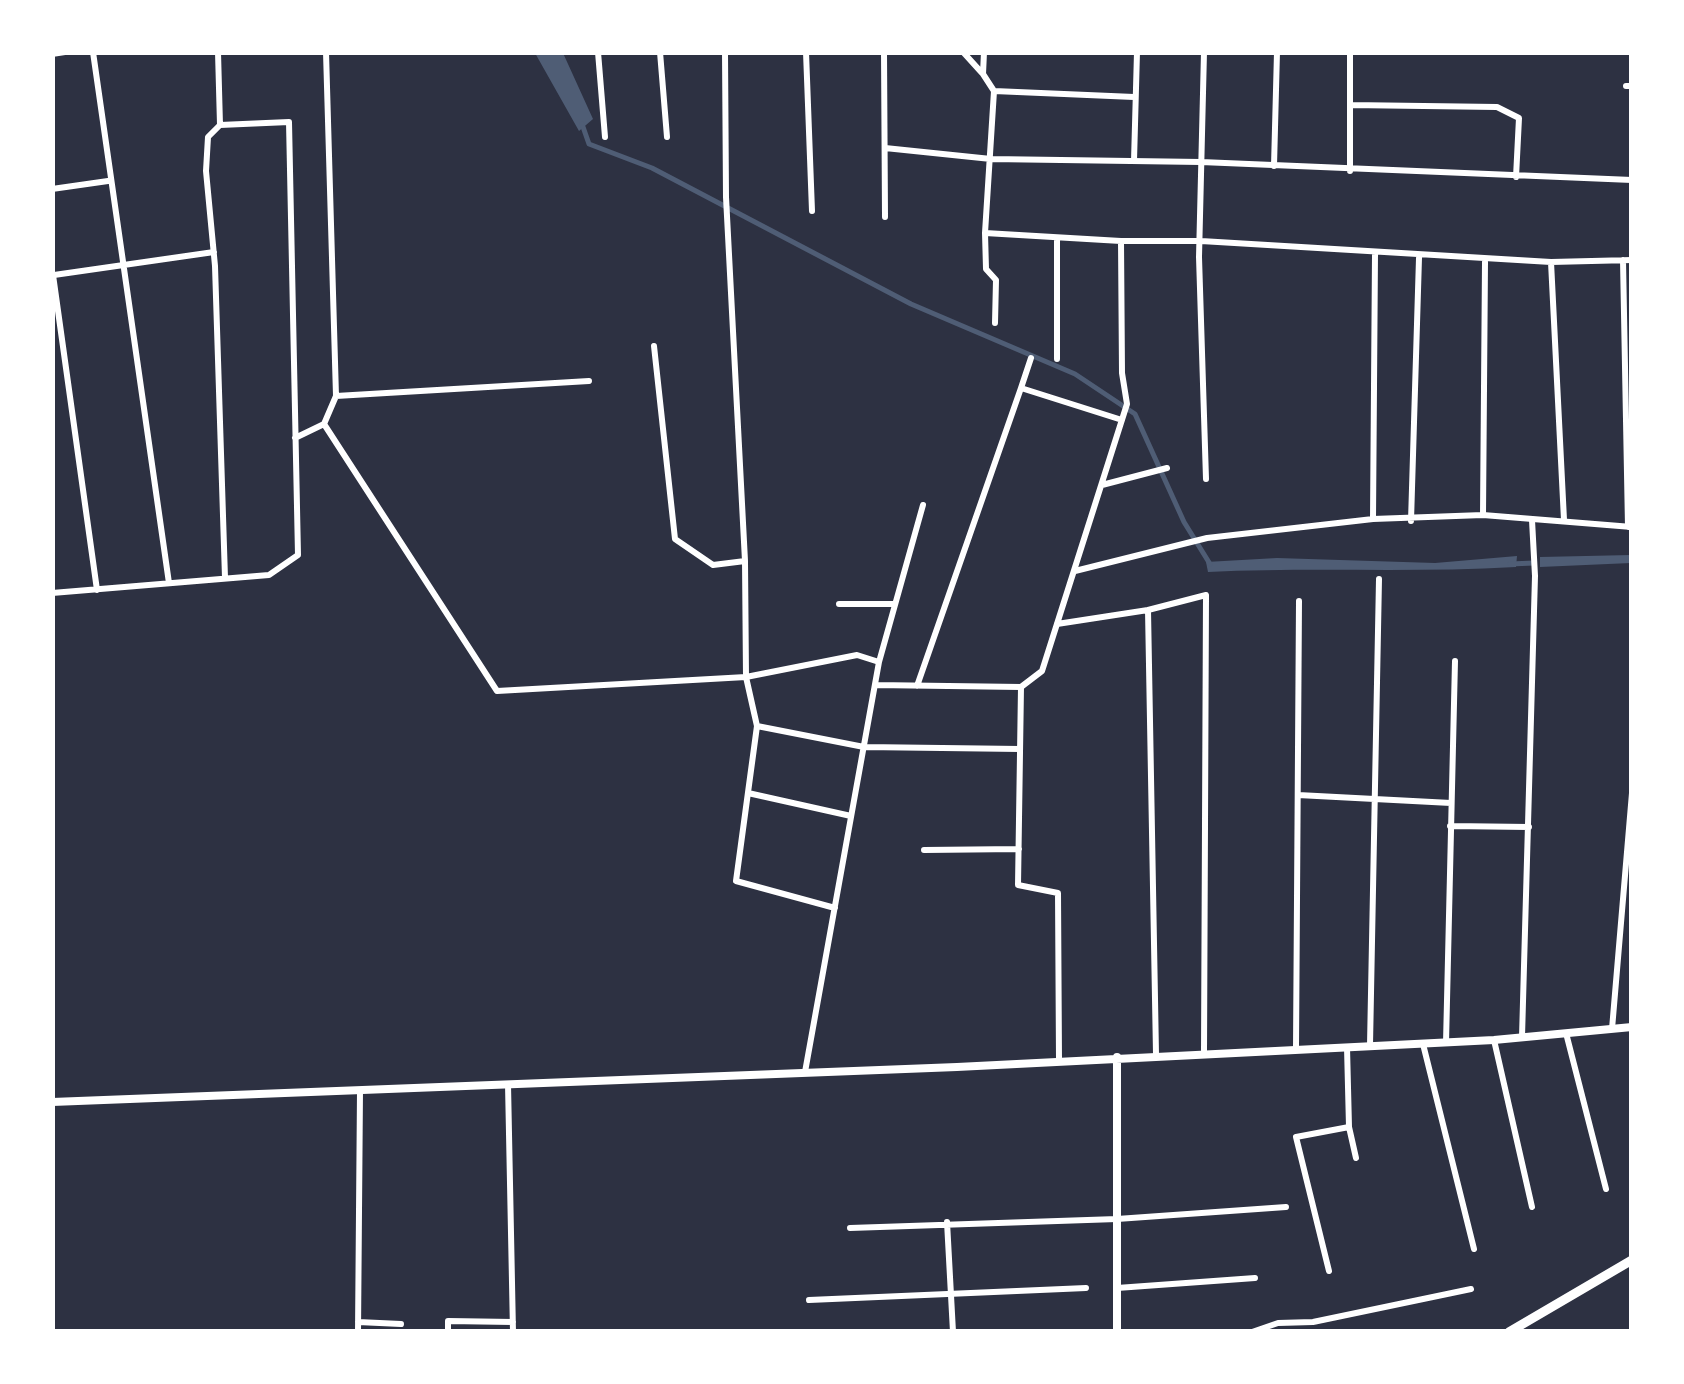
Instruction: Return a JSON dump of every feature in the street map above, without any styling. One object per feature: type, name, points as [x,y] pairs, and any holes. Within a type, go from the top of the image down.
[{"type":"main road","points":[[1509,1332],[1632,1260]]},
{"type":"street","points":[[52,54],[65,52]]},
{"type":"street","points":[[93,52],[108,180],[169,583]]},
{"type":"street","points":[[218,52],[220,125]]},
{"type":"street","points":[[294,438],[324,424],[336,396],[326,52]]},
{"type":"street","points":[[598,52],[606,137]]},
{"type":"street","points":[[660,52],[667,137]]},
{"type":"street","points":[[725,52],[726,197],[745,562],[746,678],[756,726],[736,881],[835,908]]},
{"type":"street","points":[[806,52],[812,211]]},
{"type":"street","points":[[884,52],[885,216]]},
{"type":"street","points":[[962,52],[994,91],[985,233],[986,269],[996,280],[995,323]]},
{"type":"street","points":[[983,74],[984,52]]},
{"type":"street","points":[[1134,162],[1137,52]]},
{"type":"street","points":[[1204,52],[1201,242],[1206,479]]},
{"type":"street","points":[[1274,166],[1277,52]]},
{"type":"street","points":[[1350,52],[1350,171]]},
{"type":"street","points":[[994,91],[1134,97]]},
{"type":"street","points":[[1350,105],[1498,107],[1519,118],[1516,177]]},
{"type":"street","points":[[52,593],[269,575],[298,554],[289,122],[220,125],[208,137],[206,171],[214,252],[225,578]]},
{"type":"street","points":[[884,148],[992,159],[1201,162],[1632,180]]},
{"type":"street","points":[[52,189],[108,180]]},
{"type":"street","points":[[985,233],[1201,242],[1485,262],[1627,260],[1630,527],[1483,515],[1411,521],[1373,519],[1208,538],[1073,572]]},
{"type":"street","points":[[1056,359],[1058,238]]},
{"type":"street","points":[[875,685],[1020,687],[1042,671],[1127,404],[1122,374],[1121,241]]},
{"type":"street","points":[[97,590],[53,275],[214,252]]},
{"type":"street","points":[[1373,519],[1375,254]]},
{"type":"street","points":[[1411,521],[1419,258]]},
{"type":"street","points":[[1483,515],[1485,262]]},
{"type":"street","points":[[1551,262],[1564,520]]},
{"type":"street","points":[[654,346],[675,539],[712,565],[745,562]]},
{"type":"street","points":[[917,686],[1031,358]]},
{"type":"street","points":[[336,396],[589,381]]},
{"type":"street","points":[[1022,388],[1122,420]]},
{"type":"street","points":[[324,424],[497,691],[746,678],[857,655],[879,662]]},
{"type":"street","points":[[1101,486],[1167,468]]},
{"type":"street","points":[[805,1072],[879,662],[923,505]]},
{"type":"street","points":[[1522,1037],[1535,576],[1532,520]]},
{"type":"street","points":[[1370,1046],[1379,580]]},
{"type":"street","points":[[1057,624],[1148,610],[1206,596],[1204,1052]]},
{"type":"street","points":[[1296,1048],[1299,601]]},
{"type":"street","points":[[840,604],[895,604]]},
{"type":"street","points":[[1148,610],[1156,1054]]},
{"type":"street","points":[[1446,1043],[1455,661]]},
{"type":"street","points":[[1020,687],[1018,885],[1058,893],[1060,1061]]},
{"type":"street","points":[[756,726],[864,747],[1020,750]]},
{"type":"street","points":[[748,793],[852,816]]},
{"type":"street","points":[[1612,1029],[1632,793]]},
{"type":"street","points":[[1298,795],[1451,803]]},
{"type":"street","points":[[1450,826],[1529,827]]},
{"type":"street","points":[[924,850],[1019,849]]},
{"type":"street","points":[[52,1102],[1446,1043],[1632,1027]]},
{"type":"street","points":[[1566,1033],[1606,1189]]},
{"type":"street","points":[[1494,1040],[1532,1207]]},
{"type":"street","points":[[1422,1044],[1474,1249]]},
{"type":"street","points":[[1347,1047],[1349,1127],[1356,1158]]},
{"type":"street","points":[[1117,1058],[1117,1332]]},
{"type":"street","points":[[508,1084],[513,1332]]},
{"type":"street","points":[[360,1091],[358,1327],[402,1324]]},
{"type":"street","points":[[1328,1271],[1296,1137],[1349,1127]]},
{"type":"street","points":[[850,1228],[1117,1219],[1286,1207]]},
{"type":"street","points":[[947,1222],[954,1332]]},
{"type":"street","points":[[1117,1288],[1255,1278]]},
{"type":"street","points":[[808,1300],[1086,1288]]},
{"type":"street","points":[[1252,1332],[1278,1323],[1314,1327],[1471,1289]]},
{"type":"street","points":[[448,1332],[448,1320],[513,1322]]},
{"type":"water","points":[[535,53],[563,53],[593,119],[579,131]]},
{"type":"water","points":[[1631,555],[1631,563],[1540,567],[1540,557]]},
{"type":"water","points":[[1517,556],[1516,567],[1439,570],[1208,572],[1206,562],[1277,558],[1435,563]]},
{"type":"waterway","points":[[582,124],[589,144],[652,168],[911,304],[1075,374],[1135,414],[1184,522],[1210,564]]},
{"type":"waterway","points":[[1510,564],[1534,563]]}]
